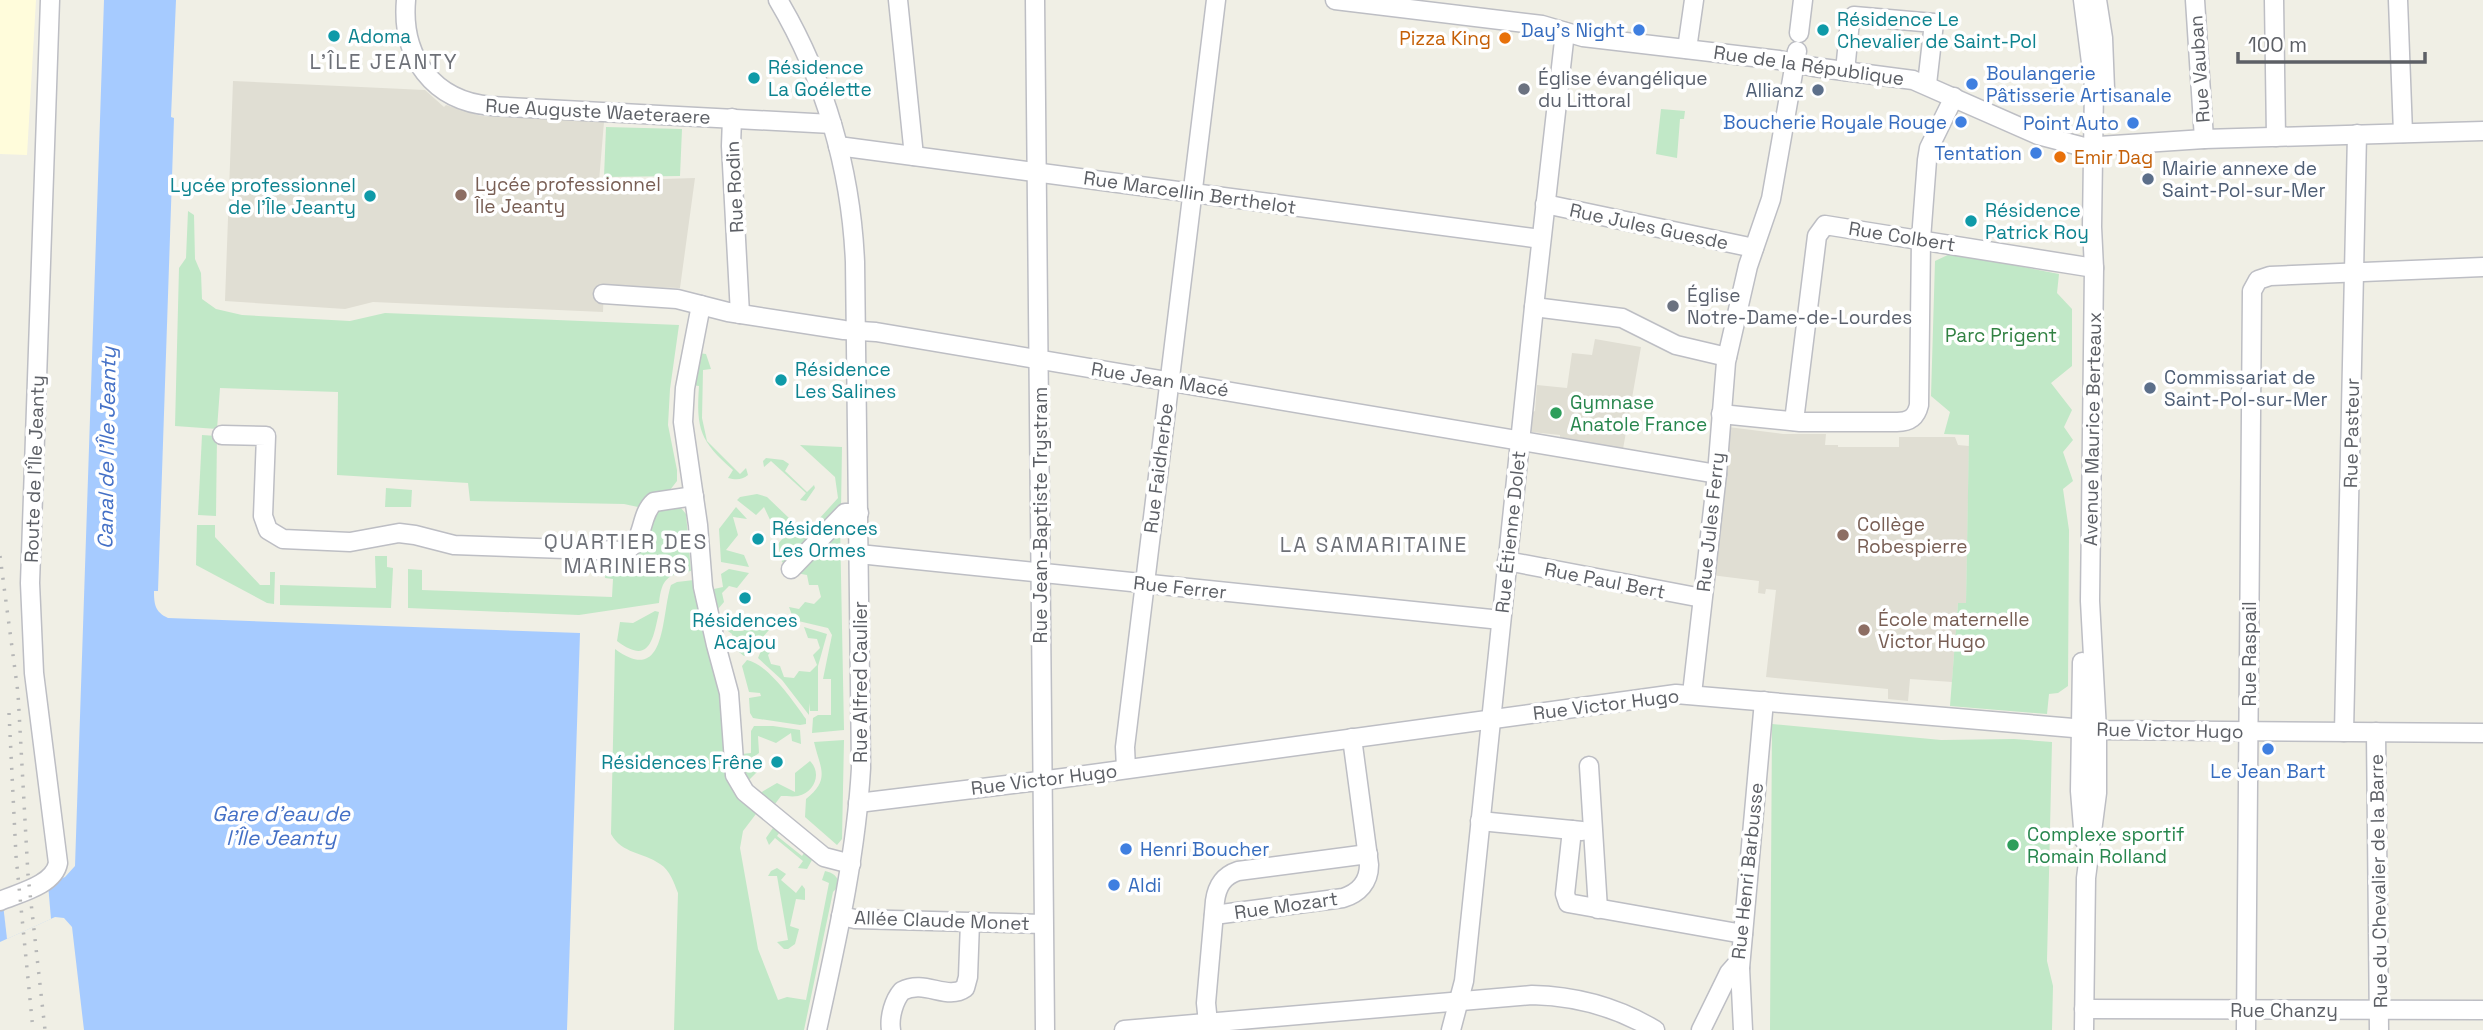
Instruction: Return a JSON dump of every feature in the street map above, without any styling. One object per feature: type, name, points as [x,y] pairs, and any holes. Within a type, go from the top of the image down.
[{"type":"street","name":"Route de l'Île Jeanty","points":[[0,901],[48,879],[56,872],[58,863],[34,673],[30,593],[50,0]]},
{"type":"street","name":"Rue Auguste Waeteraere","points":[[405,0],[407,34],[418,64],[432,80],[463,100],[491,106],[732,118]]},
{"type":"street","name":"Rue Alfred Caulier","points":[[778,0],[815,74],[832,124],[854,234],[861,747],[851,864],[817,1030]]},
{"type":"street","points":[[898,0],[914,156]]},
{"type":"street","name":"Rue Jean-Baptiste Trystram","points":[[1035,0],[1045,1030]]},
{"type":"street","name":"Rue Faidherbe","points":[[1125,769],[1125,747],[1216,0]]},
{"type":"street","name":"Rue de la République","points":[[1335,0],[1542,25],[1583,37],[1687,49],[1796,57],[1844,71],[1913,79],[2038,135],[2075,146],[2098,147],[2276,136],[2483,131]]},
{"type":"street","points":[[1687,49],[1694,0]]},
{"type":"street","points":[[1799,33],[1803,0]]},
{"type":"street","name":"Avenue Maurice Berteaux","points":[[2083,0],[2094,78],[2098,147]]},
{"type":"street","name":"Avenue Maurice Berteaux","points":[[2084,1030],[2086,878],[2080,802],[2089,730],[2082,654],[2090,601],[2094,262],[2098,147],[2105,68],[2097,0]]},
{"type":"street","name":"Rue Vauban","points":[[2195,0],[2204,139]]},
{"type":"street","points":[[2274,0],[2276,136]]},
{"type":"street","points":[[2398,0],[2403,133]]},
{"type":"street","points":[[1844,71],[1850,21],[1854,16],[1934,23],[1927,84]]},
{"type":"street","name":"Rue Étienne Dolet","points":[[1451,1030],[1460,1001],[1565,32]]},
{"type":"street","name":"Rue Jules Ferry","points":[[1692,694],[1717,474],[1727,357],[1754,248],[1771,199],[1796,57]]},
{"type":"street","points":[[1721,414],[1794,421],[1900,422],[1911,420],[1916,415],[1919,402],[1921,239],[1927,153],[1954,97]]},
{"type":"street","name":"Rue Rodin","points":[[740,314],[731,146],[732,118],[832,124]]},
{"type":"street","name":"Rue Pasteur","points":[[2344,732],[2357,134]]},
{"type":"street","name":"Rue Marcellin Berthelot","points":[[838,146],[1541,239]]},
{"type":"street","name":"Rue Jules Guesde","points":[[1545,204],[1754,248]]},
{"type":"street","name":"Rue Colbert","points":[[1794,421],[1814,256],[1819,230],[1825,225],[2094,262]]},
{"type":"street","points":[[2354,272],[2483,267]]},
{"type":"street","name":"Rue Raspail","points":[[2246,1030],[2253,288],[2258,280],[2270,276],[2354,272]]},
{"type":"street","name":"Rue Jean Macé","points":[[603,294],[670,298],[740,314],[876,332],[1717,474]]},
{"type":"street","points":[[701,305],[683,403],[684,432],[694,496],[703,587],[729,693],[736,780],[745,792],[824,857],[851,864]]},
{"type":"street","points":[[1534,307],[1615,316],[1633,322],[1676,345],[1727,357]]},
{"type":"street","points":[[222,435],[266,436],[264,521],[272,534],[288,540],[350,542],[399,533],[454,545],[622,551],[637,542],[644,516],[654,502],[694,496]]},
{"type":"street","points":[[791,569],[845,513],[859,513]]},
{"type":"street","name":"Rue Ferrer","points":[[859,554],[1501,620]]},
{"type":"street","name":"Rue Paul Bert","points":[[1507,561],[1702,598]]},
{"type":"street","name":"Rue Victor Hugo","points":[[858,803],[1651,696],[1692,694],[2089,730],[2483,733]]},
{"type":"street","name":"Rue Henri Barbusse","points":[[1701,1030],[1729,974],[1736,965],[1741,968],[1764,701]]},
{"type":"street","name":"Rue du Chevalier de la Barre","points":[[2376,732],[2379,1030]]},
{"type":"street","name":"Rue Mozart","points":[[1214,915],[1348,897],[1366,882],[1368,854],[1352,738]]},
{"type":"street","points":[[1589,765],[1598,909]]},
{"type":"street","points":[[1480,821],[1593,832]]},
{"type":"street","points":[[1572,830],[1565,898],[1569,904],[1743,934]]},
{"type":"street","name":"Rue Mozart","points":[[1208,1023],[1206,1003],[1214,915],[1218,887],[1223,879],[1234,872],[1368,854]]},
{"type":"street","name":"Allée Claude Monet","points":[[841,916],[855,919],[1043,924]]},
{"type":"street","points":[[891,1030],[894,1006],[902,991],[918,986],[951,993],[965,988],[968,977],[970,922]]},
{"type":"street","points":[[1741,968],[1743,1030]]},
{"type":"street","points":[[1125,1030],[1208,1023],[1266,1025],[1523,996],[1588,1001],[1619,1011],[1655,1030]]},
{"type":"street","name":"Rue Chanzy","points":[[2084,1009],[2483,1010]]},
{"type":"shaded area","points":[[0,0],[36,0],[27,155],[0,154]]},
{"type":"shaded area","name":"Lycée professionnel Île Jeanty","points":[[233,81],[425,90],[444,107],[446,105],[481,116],[604,122],[599,181],[695,178],[680,288],[604,286],[603,312],[373,302],[345,309],[225,301]]},
{"type":"shaded area","points":[[1595,339],[1641,347],[1623,449],[1560,438],[1560,435],[1532,432],[1529,428],[1530,413],[1535,411],[1537,385],[1567,388],[1572,353],[1592,355]]},
{"type":"shaded area","name":"Collège Robespierre","points":[[1728,427],[1783,434],[1826,434],[1825,445],[1838,447],[1899,447],[1899,437],[1955,437],[1958,445],[1969,446],[1966,603],[1958,603],[1952,682],[1910,679],[1908,701],[1888,699],[1888,689],[1766,677],[1776,590],[1766,589],[1765,594],[1758,593],[1759,581],[1711,575]]},
{"type":"green space","points":[[1661,109],[1685,111],[1684,119],[1680,119],[1677,158],[1656,154]]},
{"type":"green space","points":[[606,127],[682,129],[680,176],[604,177]]},
{"type":"green space","points":[[188,211],[194,215],[195,259],[201,273],[202,299],[216,309],[242,315],[350,321],[385,313],[679,325],[668,425],[677,481],[670,490],[656,493],[638,507],[624,504],[470,501],[468,483],[337,475],[338,392],[220,388],[217,429],[175,426],[179,268],[186,258]]},
{"type":"green space","name":"Parc Prigent","points":[[1952,253],[2059,274],[2057,293],[2072,309],[2072,366],[2051,383],[2072,410],[2064,427],[2073,440],[2063,452],[2073,481],[2063,489],[2069,530],[2068,686],[2058,693],[2049,694],[2047,714],[1950,706],[1958,603],[1966,603],[1969,435],[1944,434],[1950,412],[1931,396],[1935,261]]},
{"type":"green space","points":[[698,353],[706,354],[711,369],[703,370],[702,418],[707,441],[740,474],[746,468],[748,475],[743,478],[728,478],[733,470],[713,451],[702,433],[698,413],[699,386],[692,385]]},
{"type":"green space","points":[[202,435],[217,436],[216,516],[198,515]]},
{"type":"green space","points":[[800,445],[842,447],[841,509],[815,536],[809,530],[838,498],[835,477]]},
{"type":"green space","points":[[766,458],[783,460],[789,464],[785,471],[807,492],[814,485],[815,488],[806,501],[800,500],[806,493],[771,461],[764,467],[763,461]]},
{"type":"green space","points":[[386,488],[412,490],[411,507],[385,507]]},
{"type":"green space","points":[[757,494],[767,497],[812,540],[788,567],[782,562],[778,544],[790,530],[772,524],[764,507],[756,515],[737,500]]},
{"type":"green space","points":[[673,507],[681,508],[686,514],[691,571],[667,579],[659,603],[579,615],[408,608],[408,569],[422,570],[422,590],[612,597],[613,579],[605,578],[607,560],[621,560],[637,555],[645,544],[657,512]]},
{"type":"green space","points":[[736,507],[747,519],[733,517],[738,535],[726,550],[744,555],[749,567],[721,562],[719,529]]},
{"type":"green space","points":[[840,524],[844,730],[812,733],[813,718],[818,715],[831,715],[831,679],[823,679],[832,635],[828,628],[794,620],[789,607],[799,609],[805,602],[814,604],[821,597],[818,585],[809,585],[807,575],[796,573]]},
{"type":"green space","points":[[197,525],[215,525],[215,537],[260,585],[270,585],[270,572],[275,572],[274,604],[267,603],[196,565]]},
{"type":"green space","points":[[375,556],[387,556],[387,567],[393,568],[391,608],[280,605],[280,585],[376,588]]},
{"type":"green space","points":[[729,569],[749,573],[737,588],[729,586],[722,593],[724,602],[718,609],[721,619],[730,621],[733,631],[743,631],[750,626],[769,630],[744,656],[735,649],[732,634],[721,626],[714,589],[723,587],[721,574]]},
{"type":"green space","points":[[694,580],[722,686],[727,765],[759,810],[743,831],[740,848],[758,949],[778,1000],[787,997],[806,1000],[829,883],[822,880],[825,871],[835,876],[838,881],[833,892],[804,1030],[674,1030],[678,893],[663,867],[621,845],[611,834],[615,649],[632,658],[644,659],[653,653],[663,628],[671,585]]},
{"type":"green space","points":[[655,611],[659,612],[655,631],[652,640],[643,650],[628,648],[617,641],[620,622],[633,623]]},
{"type":"green space","points":[[804,627],[827,634],[818,666],[818,711],[810,711],[809,703],[809,715],[782,680],[758,658],[763,646],[771,639],[774,648],[768,655],[771,664],[780,666],[784,677],[794,678],[799,671],[810,672],[817,665],[813,655],[820,648],[817,639],[808,638]]},
{"type":"green space","points":[[747,660],[763,669],[780,685],[806,719],[806,724],[753,718],[749,698],[761,696],[760,693],[749,692],[742,666]]},
{"type":"green space","points":[[1772,724],[1941,740],[2014,739],[2052,742],[2047,961],[2053,986],[2052,1030],[1770,1030]]},
{"type":"green space","points":[[754,726],[800,730],[801,744],[792,741],[791,733],[776,743],[758,736],[759,753],[744,764],[757,772],[749,780],[743,769],[742,754],[751,753],[751,731]]},
{"type":"green space","points":[[844,740],[842,839],[837,845],[805,817],[806,799],[819,785],[822,773],[814,742]]},
{"type":"green space","points":[[810,761],[816,776],[809,791],[796,796],[781,796],[775,804],[760,793],[777,783],[795,792],[795,773]]},
{"type":"green space","points":[[773,828],[782,829],[777,836],[802,856],[807,849],[812,860],[807,869],[798,868],[803,861],[775,838],[769,845],[766,838]]},
{"type":"green space","points":[[777,868],[786,874],[781,880],[796,893],[802,885],[805,889],[805,900],[796,899],[790,926],[799,929],[795,944],[788,949],[784,949],[777,942],[788,940],[777,876],[768,876]]},
{"type":"water","name":"Gare d'eau de l'Île Jeanty","points":[[104,0],[176,0],[158,591],[154,591],[156,607],[168,618],[580,633],[567,1030],[84,1030],[72,927],[64,918],[55,917],[0,942],[0,905],[65,877],[75,866]]},
{"type":"pier","points":[[48,884],[51,919],[7,939],[3,904]]},
{"type":"railway","points":[[0,556],[18,693],[28,875],[45,1030]]},
{"type":"railway","points":[[9,713],[16,856],[33,1030]]},
{"type":"place","name":"Day's Night","points":[[1639,30]]},
{"type":"place","name":"Résidence Le Chevalier de Saint-Pol","points":[[1823,30]]},
{"type":"place","name":"Adoma","points":[[334,36]]},
{"type":"place","name":"Pizza King","points":[[1505,38]]},
{"type":"place","name":"Résidence La Goélette","points":[[754,78]]},
{"type":"place","name":"Boulangerie Pâtisserie Artisanale","points":[[1972,84]]},
{"type":"place","name":"Église évangélique du Littoral","points":[[1524,89]]},
{"type":"place","name":"Allianz","points":[[1818,90]]},
{"type":"place","name":"Boucherie Royale Rouge","points":[[1961,122]]},
{"type":"place","name":"Point Auto","points":[[2133,123]]},
{"type":"place","name":"Tentation","points":[[2036,153]]},
{"type":"place","name":"Emir Dag","points":[[2060,157]]},
{"type":"place","name":"Mairie annexe de Saint-Pol-sur-Mer","points":[[2148,179]]},
{"type":"place","name":"Lycée professionnel Île Jeanty","points":[[461,195]]},
{"type":"place","name":"Lycée professionnel de l'Île Jeanty","points":[[370,196]]},
{"type":"place","name":"Résidence Patrick Roy","points":[[1971,221]]},
{"type":"place","name":"Église Notre-Dame-de-Lourdes","points":[[1673,306]]},
{"type":"place","name":"Résidence Les Salines","points":[[781,380]]},
{"type":"place","name":"Commissariat de Saint-Pol-sur-Mer","points":[[2150,388]]},
{"type":"place","name":"Gymnase Anatole France","points":[[1556,413]]},
{"type":"place","name":"Collège Robespierre","points":[[1843,535]]},
{"type":"place","name":"Résidences Les Ormes","points":[[758,539]]},
{"type":"place","name":"Résidences Acajou","points":[[745,598]]},
{"type":"place","name":"École maternelle Victor Hugo","points":[[1864,630]]},
{"type":"place","name":"Le Jean Bart","points":[[2268,749]]},
{"type":"place","name":"Résidences Frêne","points":[[777,762]]},
{"type":"place","name":"Complexe sportif Romain Rolland","points":[[2013,845]]},
{"type":"place","name":"Henri Boucher","points":[[1126,849]]},
{"type":"place","name":"Aldi","points":[[1114,885]]},
{"type":"district","name":"L'ÎLE JEANTY","points":[[384,62]]},
{"type":"district","name":"LA SAMARITAINE","points":[[1374,545]]},
{"type":"district","name":"QUARTIER DES MARINIERS","points":[[626,554]]},
{"type":"water label","name":"Canal de l'Île Jeanty","points":[[107,448]]}]
